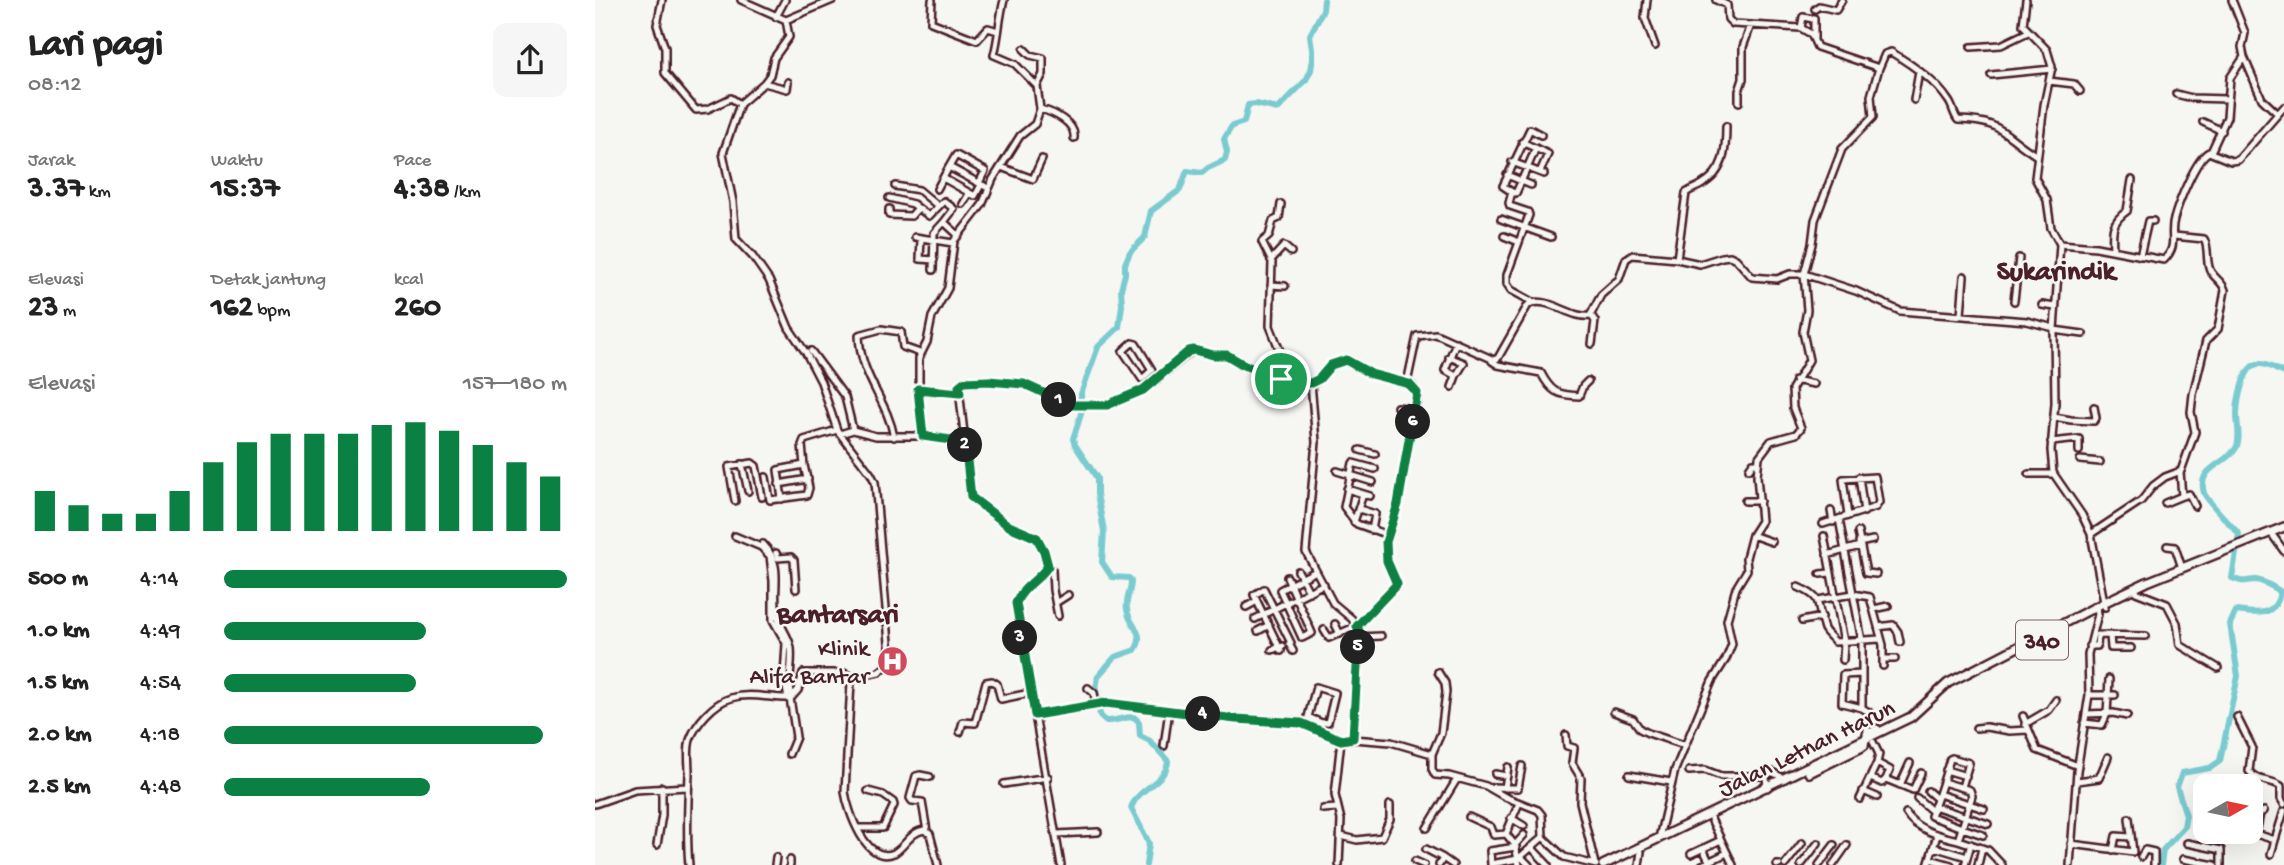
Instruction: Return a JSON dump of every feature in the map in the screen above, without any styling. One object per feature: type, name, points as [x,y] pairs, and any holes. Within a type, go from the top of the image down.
[{"type":"main road","name":"Jalan Letnan Harun","points":[[2101,607],[2284,530]]},
{"type":"main road","name":"Jalan Letnan Harun","points":[[1613,865],[1659,838],[1711,819],[1788,779],[1914,721],[1951,686],[2101,607],[2182,568],[2230,552]]},
{"type":"main road","name":"Jalan Letnan Harun","points":[[1867,741],[1911,718],[1948,683],[2020,649]]},
{"type":"main road","name":"Jalan Letnan Harun","points":[[1603,865],[1641,852],[1788,779]]},
{"type":"street","points":[[661,0],[657,29],[665,48],[664,69],[667,76],[696,110],[731,98],[740,104]]},
{"type":"street","points":[[741,0],[786,20],[833,0]]},
{"type":"street","points":[[776,17],[785,0]]},
{"type":"street","points":[[932,0],[931,22],[977,40],[988,28],[998,31]]},
{"type":"street","points":[[1004,0],[995,56],[1015,64],[1037,86]]},
{"type":"street","points":[[1647,0],[1645,18],[1655,47]]},
{"type":"street","points":[[1815,9],[1819,6],[1836,10],[1842,0]]},
{"type":"street","points":[[2027,0],[2022,21],[2028,32],[2049,53],[2052,69],[2035,180],[2047,200],[2051,228],[2060,244],[2055,307],[2054,417],[2051,442],[2054,474],[2091,534],[2101,607],[2088,654],[2089,695],[2078,766],[2070,865]]},
{"type":"street","points":[[2232,0],[2245,33],[2242,47],[2244,57],[2262,99],[2278,114]]},
{"type":"street","points":[[1724,2],[1727,18],[1731,23],[1801,28],[1814,39]]},
{"type":"street","points":[[1801,28],[1803,17],[1814,18],[1814,39],[1817,47],[1879,68]]},
{"type":"street","points":[[786,20],[789,39],[775,58],[770,75],[764,83],[740,104],[723,153],[733,202],[735,235],[769,280],[789,328],[821,382],[839,432],[874,477],[890,646],[888,661],[879,673],[854,678],[844,673],[787,674]]},
{"type":"street","points":[[1739,102],[1743,44],[1751,25]]},
{"type":"street","points":[[1971,47],[2001,46],[2028,32]]},
{"type":"street","points":[[943,178],[975,195],[1001,167],[1020,136],[1035,124],[1040,109],[1037,86],[1043,74],[1043,58],[1030,55],[1024,49]]},
{"type":"street","points":[[1659,838],[1671,782],[1684,745],[1732,644],[1727,620],[1735,590],[1747,570],[1746,558],[1752,535],[1761,521],[1758,463],[1761,454],[1769,443],[1794,435],[1800,430],[1801,425],[1792,400],[1795,380],[1809,360],[1803,331],[1807,310],[1804,274],[1818,210],[1840,151],[1873,117],[1871,96],[1885,54],[1889,52],[1904,60],[1940,89],[1958,120],[1976,120],[1996,125],[2037,156]]},
{"type":"street","points":[[2211,152],[2227,117],[2230,76],[2238,70],[2244,57]]},
{"type":"street","points":[[1991,75],[2052,69]]},
{"type":"street","points":[[1914,100],[1919,72]]},
{"type":"street","points":[[2049,81],[2074,84],[2080,90]]},
{"type":"street","points":[[764,83],[787,89],[788,82]]},
{"type":"street","points":[[2176,94],[2192,98],[2227,99]]},
{"type":"street","points":[[2060,244],[2113,250],[2164,260],[2170,253],[2174,236],[2173,221],[2200,159],[2206,152],[2211,152],[2231,161],[2238,160],[2284,107]]},
{"type":"street","points":[[1040,109],[1050,111],[1072,127],[1075,131],[1074,138]]},
{"type":"street","points":[[2203,122],[2221,131]]},
{"type":"street","points":[[1677,259],[1686,193],[1709,179],[1723,161],[1727,150],[1726,126]]},
{"type":"street","points":[[1525,197],[1503,187],[1529,129],[1541,135]]},
{"type":"street","points":[[1512,162],[1542,173],[1548,155],[1522,142]]},
{"type":"street","points":[[1535,147],[1509,204],[1529,214],[1507,275],[1507,284],[1511,290],[1533,302],[1557,307],[1578,316],[1591,315]]},
{"type":"street","points":[[923,436],[918,389],[920,353],[927,342],[932,317],[947,291],[953,243],[957,234],[982,205],[985,171],[958,155],[955,156],[937,189]]},
{"type":"street","points":[[1001,167],[1033,179],[1042,159]]},
{"type":"street","points":[[949,167],[983,186]]},
{"type":"street","points":[[950,182],[956,171]]},
{"type":"street","points":[[1507,175],[1531,185]]},
{"type":"street","points":[[2113,250],[2113,225],[2117,218],[2127,211],[2132,180]]},
{"type":"street","points":[[895,186],[919,190],[938,206]]},
{"type":"street","points":[[963,204],[969,194]]},
{"type":"street","points":[[889,198],[913,204],[929,216],[943,201],[954,209],[934,233],[936,240],[933,270]]},
{"type":"street","points":[[1281,204],[1279,218],[1273,221],[1269,236],[1262,241],[1271,260],[1271,326],[1282,356],[1281,379]]},
{"type":"street","points":[[888,209],[890,215],[912,216],[918,208]]},
{"type":"street","points":[[1501,219],[1551,237]]},
{"type":"street","points":[[2140,256],[2148,221],[2153,221]]},
{"type":"street","points":[[944,222],[957,234]]},
{"type":"street","points":[[1504,236],[1520,242]]},
{"type":"street","points":[[2174,236],[2204,239],[2209,269],[2225,290],[2218,329],[2206,341],[2193,394],[2191,412],[2195,432],[2180,472],[2182,496]]},
{"type":"street","points":[[934,260],[920,259],[918,238],[953,243]]},
{"type":"street","points":[[1271,260],[1284,246],[1291,252]]},
{"type":"street","points":[[1591,315],[1601,295],[1619,279],[1626,259],[1630,256],[1677,259],[1700,264],[1730,256],[1752,277],[1777,279],[1790,274],[1804,274],[1856,291],[1900,311],[2027,321],[2083,334]]},
{"type":"street","points":[[2014,301],[2019,258]]},
{"type":"street","points":[[2017,272],[2057,278]]},
{"type":"street","points":[[1961,315],[1964,276]]},
{"type":"street","points":[[1271,285],[1285,286]]},
{"type":"street","points":[[1492,361],[1498,358],[1526,307],[1533,302]]},
{"type":"street","points":[[2042,305],[2055,307]]},
{"type":"street","points":[[1591,315],[1595,321],[1592,344]]},
{"type":"street","points":[[894,437],[887,412],[870,383],[859,335],[881,329],[901,331],[903,346],[920,353]]},
{"type":"street","points":[[1407,383],[1417,336],[1434,334],[1456,342],[1498,365],[1541,373],[1544,383],[1560,394],[1579,396],[1588,381]]},
{"type":"street","points":[[1133,342],[1152,370],[1146,376],[1140,379],[1123,351],[1133,342]]},
{"type":"street","points":[[1456,342],[1445,371],[1456,376]]},
{"type":"street","points":[[1058,616],[1057,602],[1053,594],[1052,570],[1037,538],[1009,526],[970,496],[959,386],[964,382],[1012,382],[1024,384],[1070,405],[1111,405],[1151,385],[1189,351],[1194,350],[1227,355],[1241,364],[1281,379],[1311,383],[1319,379],[1329,366],[1343,360],[1352,362],[1371,374],[1412,385],[1417,393],[1398,504],[1388,533],[1386,559],[1397,584],[1357,626],[1328,638],[1324,630]]},
{"type":"street","points":[[811,351],[845,397],[853,430]]},
{"type":"street","points":[[1449,356],[1464,363],[1452,387]]},
{"type":"street","points":[[804,366],[812,365]]},
{"type":"street","points":[[1146,376],[1151,385]]},
{"type":"street","points":[[1795,380],[1814,384]]},
{"type":"street","points":[[1311,383],[1316,442],[1305,550],[1314,572],[1334,605],[1357,626],[1359,637],[1353,738]]},
{"type":"street","points":[[918,389],[960,393]]},
{"type":"street","points":[[1397,407],[1415,410]]},
{"type":"street","points":[[2054,417],[2070,421],[2094,421],[2094,407]]},
{"type":"street","points":[[766,477],[770,500],[809,494],[802,445],[804,440],[839,432],[853,430],[876,436],[923,436],[965,442]]},
{"type":"street","points":[[2051,442],[2078,439],[2079,451]]},
{"type":"street","points":[[1366,466],[1369,444]]},
{"type":"street","points":[[2080,460],[2100,462]]},
{"type":"street","points":[[1375,469],[1353,463],[1343,508],[1354,522],[1388,533]]},
{"type":"street","points":[[1749,468],[1752,463],[1758,463]]},
{"type":"street","points":[[742,464],[748,491]]},
{"type":"street","points":[[736,501],[729,467],[742,464],[755,464],[762,497]]},
{"type":"street","points":[[782,499],[779,470],[804,465]]},
{"type":"street","points":[[1336,471],[1373,482]]},
{"type":"street","points":[[2091,534],[2141,501],[2153,486],[2165,477],[2180,472]]},
{"type":"street","points":[[2029,474],[2054,474]]},
{"type":"street","points":[[759,479],[778,475]]},
{"type":"street","points":[[1860,477],[1864,512]]},
{"type":"street","points":[[1823,524],[1875,508],[1879,504],[1877,480],[1874,477],[1842,480],[1848,516]]},
{"type":"street","points":[[779,484],[808,479]]},
{"type":"street","points":[[1347,489],[1366,495],[1354,522]]},
{"type":"street","points":[[2165,503],[2189,494],[2195,506]]},
{"type":"street","points":[[1745,501],[1760,501]]},
{"type":"street","points":[[1359,509],[1375,514],[1373,528]]},
{"type":"street","points":[[1831,510],[1844,550],[1861,640],[1862,708]]},
{"type":"street","points":[[1857,532],[1866,573],[1875,574]]},
{"type":"street","points":[[738,535],[762,545],[771,553],[775,563],[775,613],[791,647],[787,674],[796,737],[789,754]]},
{"type":"street","points":[[1752,535],[1772,542]]},
{"type":"street","points":[[2272,535],[2284,551]]},
{"type":"street","points":[[1824,536],[1844,642],[1843,660]]},
{"type":"street","points":[[1827,555],[1873,540]]},
{"type":"street","points":[[762,545],[770,556],[774,587]]},
{"type":"street","points":[[2167,546],[2175,547],[2182,568]]},
{"type":"street","points":[[771,553],[775,551],[778,558],[793,558],[796,589]]},
{"type":"street","points":[[1864,561],[1871,559]]},
{"type":"street","points":[[1048,566],[1041,576],[1019,595],[1016,603],[1061,865]]},
{"type":"street","points":[[1298,571],[1309,592]]},
{"type":"street","points":[[1280,590],[1314,572]]},
{"type":"street","points":[[1820,575],[1830,573]]},
{"type":"street","points":[[1272,650],[1280,649],[1312,632],[1287,577]]},
{"type":"street","points":[[1276,582],[1302,638]]},
{"type":"street","points":[[1255,619],[1322,585]]},
{"type":"street","points":[[1798,587],[1814,594],[1826,632],[1835,642],[1880,639]]},
{"type":"street","points":[[1280,649],[1254,593],[1265,589],[1293,651]]},
{"type":"street","points":[[2136,592],[2168,604],[2177,623],[2181,645],[2218,668]]},
{"type":"street","points":[[1818,600],[1853,594],[1868,596],[1873,601],[1883,663],[1895,659]]},
{"type":"street","points":[[1057,602],[1069,595]]},
{"type":"street","points":[[1246,607],[1257,601]]},
{"type":"street","points":[[1874,608],[1888,606]]},
{"type":"street","points":[[1803,621],[1822,617]]},
{"type":"street","points":[[1335,624],[1340,634]]},
{"type":"street","points":[[1258,631],[1269,625]]},
{"type":"street","points":[[1878,627],[1893,625],[1900,642]]},
{"type":"street","points":[[2089,646],[2097,646],[2098,635],[2146,636]]},
{"type":"street","points":[[2110,635],[2111,648],[2131,648]]},
{"type":"street","points":[[1359,637],[1381,636]]},
{"type":"street","points":[[1358,646],[1370,648]]},
{"type":"street","points":[[689,865],[687,787],[691,740],[717,706],[730,698],[749,695],[790,698],[798,691],[803,673]]},
{"type":"street","points":[[1438,673],[1445,683],[1446,692],[1441,733],[1432,754],[1434,773],[1490,787],[1518,788],[1522,766]]},
{"type":"street","points":[[1860,799],[1879,754],[1867,741],[1869,712],[1842,703],[1843,675],[1862,674]]},
{"type":"street","points":[[854,678],[851,682],[848,708],[845,792],[847,808],[866,845],[882,856],[894,853],[918,831],[927,831]]},
{"type":"street","points":[[2084,723],[2102,726],[2112,695],[2109,679]]},
{"type":"street","points":[[960,732],[963,722],[975,723],[987,682],[997,684],[1001,699],[1030,693]]},
{"type":"street","points":[[1088,688],[1094,693],[1098,704]]},
{"type":"street","points":[[1035,715],[1098,704],[1320,726],[1328,722],[1335,693],[1315,688],[1308,717],[1320,726],[1341,740],[1353,738],[1391,742],[1432,754]]},
{"type":"street","points":[[2089,695],[2112,695]]},
{"type":"street","points":[[1976,728],[2010,731],[2027,727],[2049,710],[2056,700]]},
{"type":"street","points":[[1164,746],[1169,710]]},
{"type":"street","points":[[1614,712],[1633,719],[1638,727],[1648,733],[1684,745]]},
{"type":"street","points":[[2086,714],[2113,713],[2127,716]]},
{"type":"street","points":[[2023,716],[2037,750],[2078,766]]},
{"type":"street","points":[[2237,718],[2252,747],[2249,771],[2257,778],[2268,779],[2281,786],[2281,799],[2284,804]]},
{"type":"street","points":[[1490,787],[1541,814],[1543,837],[1564,857],[1595,865],[1580,802],[1581,778],[1572,764],[1574,748],[1567,746],[1566,735]]},
{"type":"street","points":[[1339,865],[1341,820],[1337,808],[1336,783],[1341,740]]},
{"type":"street","points":[[1962,787],[1972,755]]},
{"type":"street","points":[[2077,781],[2099,778],[2108,757]]},
{"type":"street","points":[[1969,763],[1951,758],[1932,818],[1983,835]]},
{"type":"street","points":[[1870,778],[1883,783],[1886,779],[1889,769],[1877,763]]},
{"type":"street","points":[[1900,785],[1910,763]]},
{"type":"street","points":[[1505,788],[1508,767]]},
{"type":"street","points":[[1689,771],[1705,770],[1720,776],[1766,776],[1772,772],[1788,779]]},
{"type":"street","points":[[1946,770],[1966,776]]},
{"type":"street","points":[[1886,779],[1914,789],[1921,773]]},
{"type":"street","points":[[1495,774],[1507,776]]},
{"type":"street","points":[[1629,775],[1671,782]]},
{"type":"street","points":[[930,777],[916,776],[910,798],[912,801],[922,802],[927,831],[938,865]]},
{"type":"street","points":[[1766,776],[1767,788]]},
{"type":"street","points":[[1004,784],[1048,777]]},
{"type":"street","points":[[1427,828],[1457,779]]},
{"type":"street","points":[[1943,782],[1972,791],[1958,840]]},
{"type":"street","points":[[657,845],[663,787]]},
{"type":"street","points":[[595,804],[635,790],[687,787]]},
{"type":"street","points":[[857,828],[883,828],[894,805],[883,796],[868,791]]},
{"type":"street","points":[[1863,791],[1877,797]]},
{"type":"street","points":[[1928,791],[1938,797],[1984,809]]},
{"type":"street","points":[[1917,798],[1933,808],[1988,824]]},
{"type":"street","points":[[1506,834],[1519,803]]},
{"type":"street","points":[[1341,836],[1357,840],[1382,837],[1390,819],[1390,805]]},
{"type":"street","points":[[1323,809],[1337,808]]},
{"type":"street","points":[[2264,811],[2260,813],[2256,834],[2275,840]]},
{"type":"street","points":[[2271,854],[2284,811]]},
{"type":"street","points":[[1906,813],[1913,822],[1937,835],[1982,848],[1993,854],[2002,865]]},
{"type":"street","points":[[1469,817],[1491,827],[1494,835],[1506,834]]},
{"type":"street","points":[[1511,818],[1524,826]]},
{"type":"street","points":[[2129,818],[2133,852],[2135,856],[2141,857]]},
{"type":"street","points":[[1711,819],[1733,865]]},
{"type":"street","points":[[1057,834],[1098,832]]},
{"type":"street","points":[[1506,834],[1522,861]]},
{"type":"street","points":[[1524,835],[1515,846],[1490,851],[1491,865],[1522,861],[1531,847],[1543,837]]},
{"type":"street","points":[[1937,835],[1929,862],[1951,865]]},
{"type":"street","points":[[2113,849],[2116,836],[2130,837]]},
{"type":"street","points":[[1691,854],[1721,840]]},
{"type":"street","points":[[1785,865],[1802,843]]},
{"type":"street","points":[[1801,865],[1818,844]]},
{"type":"street","points":[[1965,865],[1971,844]]},
{"type":"street","points":[[2071,844],[2133,852]]},
{"type":"street","points":[[2187,844],[2221,850],[2221,865]]},
{"type":"street","points":[[1833,865],[1847,845]]},
{"type":"street","points":[[1531,847],[1548,865]]},
{"type":"street","points":[[1934,847],[1967,857]]},
{"type":"street","points":[[1807,858],[1817,865],[1832,848],[1839,858]]},
{"type":"street","points":[[1978,865],[1982,848]]},
{"type":"street","points":[[1426,849],[1453,865]]},
{"type":"street","points":[[1703,849],[1711,863]]},
{"type":"street","points":[[2142,865],[2141,857],[2145,850],[2154,852],[2154,865]]},
{"type":"street","points":[[1639,865],[1641,852]]},
{"type":"street","points":[[1703,865],[1727,853]]},
{"type":"street","points":[[1990,865],[1993,854]]},
{"type":"street","points":[[775,865],[776,857]]},
{"type":"street","points":[[1439,865],[1443,858]]},
{"type":"street","points":[[2183,859],[2215,865]]},
{"type":"street","points":[[1415,861],[1423,865]]},
{"type":"waterway","points":[[1146,865],[1149,843],[1131,808],[1139,795],[1163,774],[1168,761],[1150,741],[1140,736],[1139,722],[1134,717],[1105,721],[1100,715],[1096,689],[1098,676],[1115,657],[1135,650],[1139,639],[1127,609],[1131,581],[1129,578],[1112,577],[1102,562],[1104,531],[1097,478],[1073,439],[1081,414],[1081,394],[1098,347],[1119,327],[1125,264],[1130,252],[1145,237],[1151,211],[1180,190],[1187,171],[1202,173],[1225,160],[1227,152],[1224,139],[1232,126],[1244,122],[1248,105],[1278,109],[1306,80],[1313,57],[1310,35],[1323,10],[1324,0]]},
{"type":"waterway","points":[[2161,865],[2163,850],[2184,827],[2186,815],[2177,787],[2182,773],[2210,768],[2220,761],[2238,676],[2230,624],[2236,611],[2258,613],[2270,610],[2275,606],[2280,591],[2256,580],[2232,578],[2239,534],[2206,497],[2204,477],[2236,448],[2239,436],[2238,402],[2249,370],[2262,364],[2284,373]]},
{"type":"place","name":"Klinik Alifa Bantar","points":[[892,661]]},
{"type":"district","name":"Sukarindik","points":[[2056,269]]},
{"type":"district","name":"Bantarsari","points":[[838,612]]},
{"type":"route","points":[[1194,350],[1227,355],[1241,364],[1281,379],[1290,382],[1315,382],[1329,366],[1344,360],[1371,374],[1412,385],[1417,393],[1398,504],[1386,542],[1387,561],[1397,584],[1357,626],[1357,692],[1353,738],[1341,740],[1305,723],[1236,719],[1106,703],[1035,715],[1016,603],[1019,595],[1041,576],[1048,566],[1045,553],[1034,536],[1009,526],[971,497],[965,442],[923,436],[918,389],[960,393],[959,386],[964,382],[1012,382],[1024,384],[1070,405],[1111,405],[1143,390],[1189,351],[1194,350]]}]
